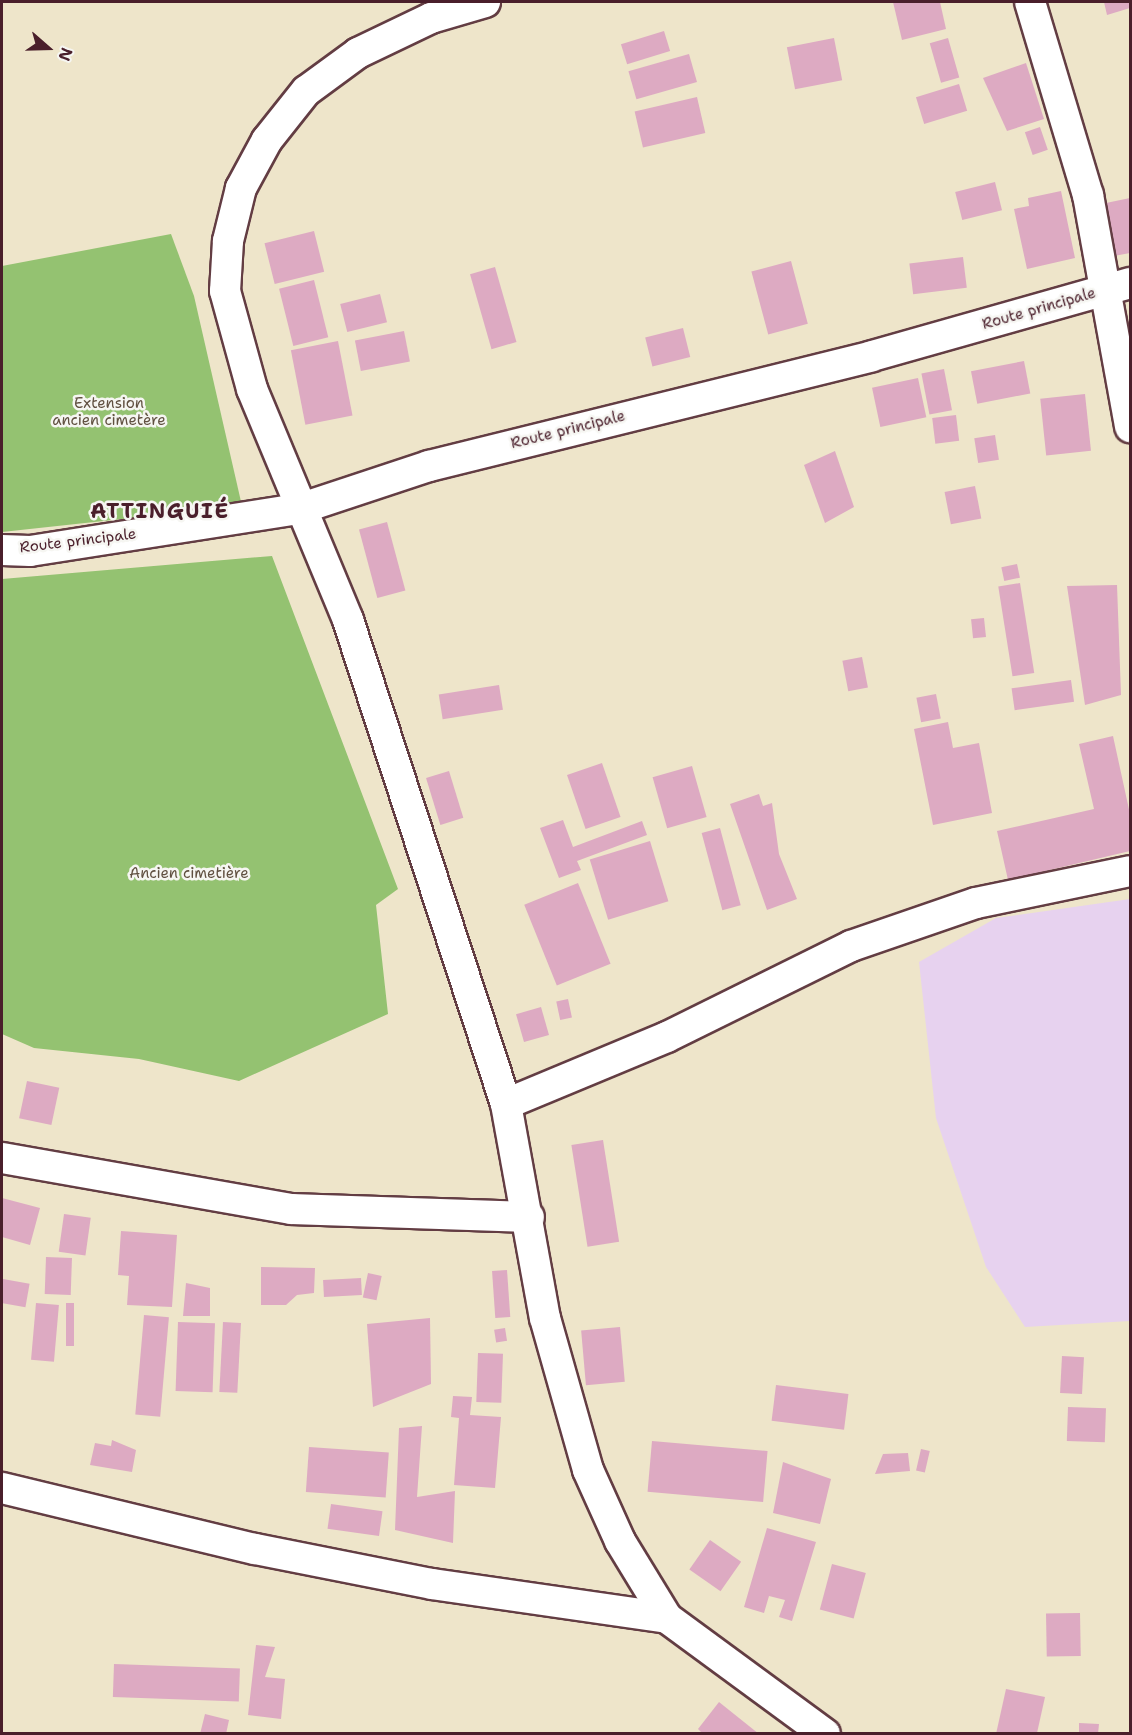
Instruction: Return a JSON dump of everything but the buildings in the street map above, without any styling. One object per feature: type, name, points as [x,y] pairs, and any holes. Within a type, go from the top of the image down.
[{"type":"street","points":[[484,2],[430,18],[358,54],[306,91],[267,140],[242,188],[228,241],[225,291],[252,389],[299,509],[348,620],[506,1104],[564,1401],[588,1470],[620,1541],[667,1618],[825,1734]]},
{"type":"street","points":[[1030,2],[1119,286],[1131,426]]},
{"type":"street","name":"Route principale","points":[[2,550],[30,551],[299,509],[429,465],[872,357],[1119,286]]},
{"type":"street","points":[[506,1104],[667,1037],[851,946],[976,903],[1131,871]]},
{"type":"street","points":[[2,1158],[291,1209],[529,1217]]},
{"type":"street","points":[[2,1488],[255,1549],[432,1584],[667,1618]]},
{"type":"shaded area","points":[[1130,899],[1130,1321],[1025,1327],[986,1267],[936,1118],[919,962],[996,918]]},
{"type":"green space","name":"Extension ancien cimetère","points":[[171,234],[194,296],[242,506],[2,532],[2,266]]},
{"type":"green space","name":"Ancien cimetière","points":[[272,556],[398,889],[376,905],[388,1014],[239,1081],[139,1059],[34,1048],[2,1034],[2,579]]},
{"type":"district","name":"ATTINGUIÉ","points":[[160,511]]}]
